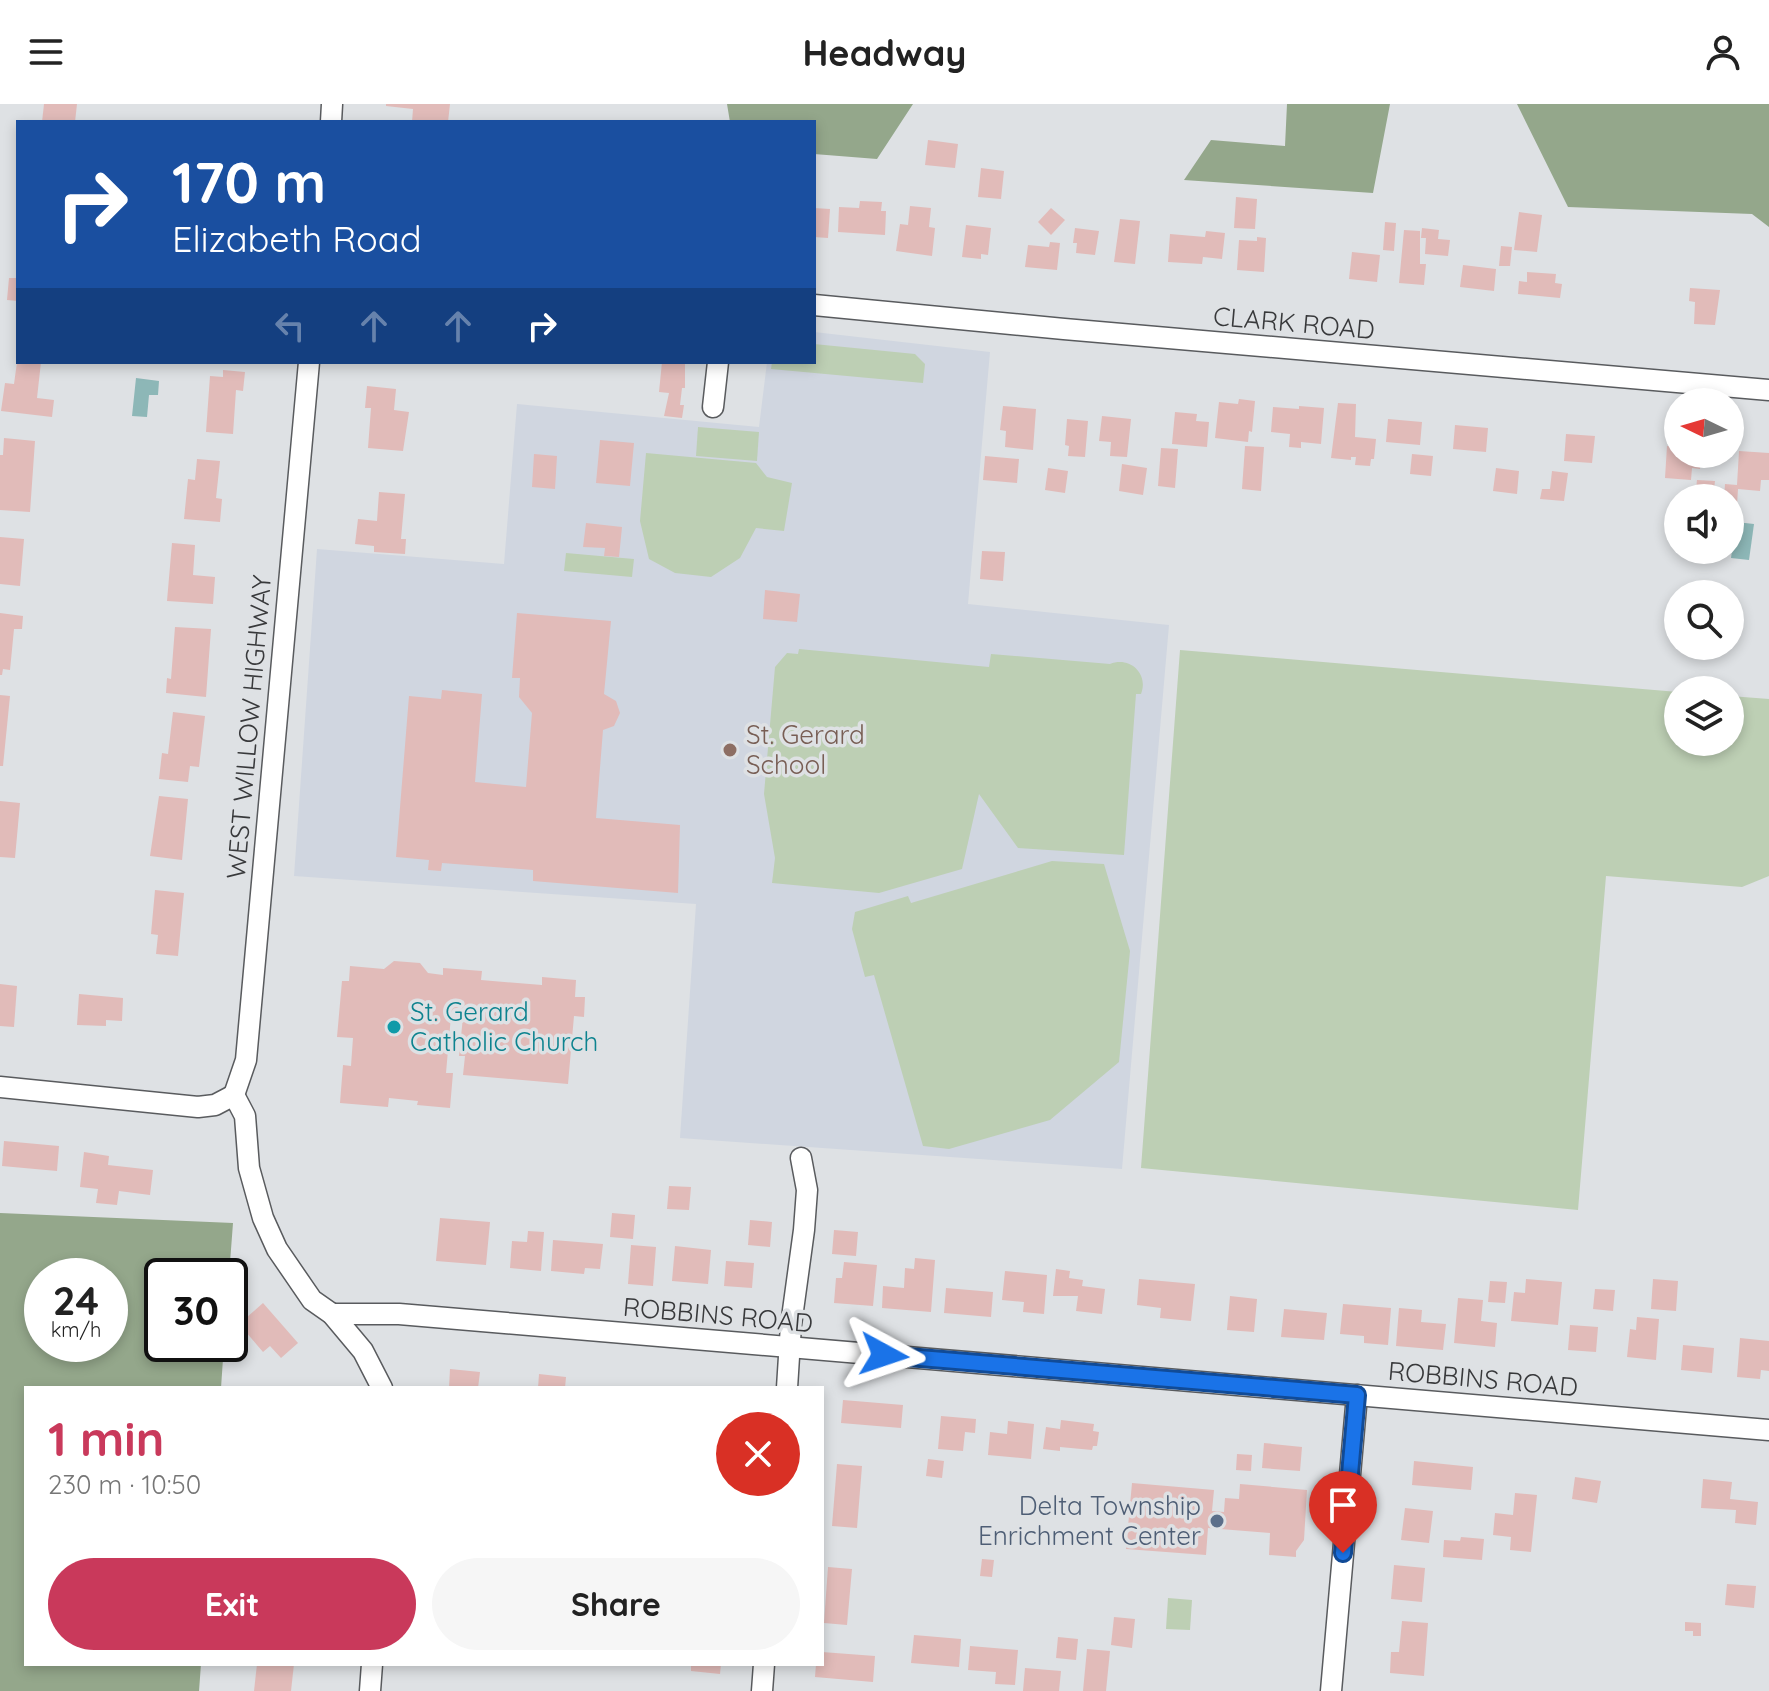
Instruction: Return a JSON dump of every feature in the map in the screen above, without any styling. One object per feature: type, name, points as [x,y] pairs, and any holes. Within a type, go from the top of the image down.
[{"type":"street","name":"CLARK ROAD","points":[[816,305],[1769,390]]},
{"type":"street","name":"WEST WILLOW HIGHWAY","points":[[234,1095],[246,1060],[309,364]]},
{"type":"street","points":[[713,407],[718,364]]},
{"type":"street","points":[[0,1087],[198,1107],[215,1105],[234,1095],[245,1116],[249,1168],[263,1218],[291,1273],[312,1300],[332,1314],[363,1351],[381,1386]]},
{"type":"street","points":[[787,1386],[807,1190],[801,1158]]},
{"type":"street","name":"ROBBINS ROAD","points":[[332,1314],[399,1314],[1769,1430]]},
{"type":"street","points":[[1331,1691],[1357,1395]]},
{"type":"street","points":[[372,1666],[370,1691],[379,1691]]},
{"type":"street","points":[[762,1691],[764,1666]]},
{"type":"shaded area","name":"St. Gerard School","points":[[816,332],[990,352],[968,604],[1169,625],[1122,1169],[680,1138],[696,904],[294,876],[317,549],[504,564],[517,404],[759,427],[767,364],[816,364]]},
{"type":"green space","points":[[727,104],[913,104],[877,159],[816,154],[816,120],[730,120]]},
{"type":"green space","points":[[1287,104],[1390,104],[1373,193],[1184,180],[1211,140],[1285,146]]},
{"type":"green space","points":[[1517,104],[1769,104],[1769,227],[1752,214],[1568,207]]},
{"type":"green space","points":[[816,344],[915,354],[925,364],[923,383],[771,369],[772,364],[816,364]]},
{"type":"green space","points":[[698,427],[759,432],[757,461],[696,456]]},
{"type":"green space","points":[[646,453],[756,463],[767,477],[792,483],[784,531],[756,528],[740,558],[711,577],[675,573],[649,559],[640,521]]},
{"type":"green space","points":[[566,553],[634,559],[632,577],[564,571]]},
{"type":"green space","points":[[799,649],[989,667],[991,654],[1110,664],[1124,662],[1136,668],[1143,687],[1141,694],[1136,694],[1124,855],[1018,848],[979,794],[962,869],[879,893],[772,883],[775,858],[764,794],[775,667],[787,653],[798,654]]},
{"type":"green space","points":[[1180,650],[1664,691],[1664,756],[1744,756],[1744,697],[1769,699],[1769,876],[1742,887],[1606,876],[1578,1210],[1141,1168]]},
{"type":"green space","points":[[1052,861],[1104,864],[1130,951],[1119,1062],[1050,1120],[949,1149],[923,1146],[874,975],[865,977],[852,929],[855,912],[908,896],[911,903]]},
{"type":"green space","points":[[0,1213],[233,1223],[230,1258],[144,1258],[144,1362],[223,1362],[221,1386],[24,1386],[24,1666],[201,1666],[199,1691],[0,1691]]},
{"type":"green space","points":[[1168,1598],[1192,1600],[1190,1630],[1166,1629]]},
{"type":"water","points":[[136,378],[159,381],[158,395],[149,395],[147,417],[132,416]]},
{"type":"water","points":[[1744,523],[1754,524],[1749,560],[1744,559]]},
{"type":"building","points":[[44,104],[77,104],[75,120],[42,120]]},
{"type":"building","points":[[450,104],[448,120],[412,120],[413,109],[386,106]]},
{"type":"building","points":[[928,140],[958,144],[955,168],[925,165]]},
{"type":"building","points":[[981,168],[1004,171],[1001,199],[978,197]]},
{"type":"building","points":[[1236,197],[1257,199],[1255,229],[1234,228]]},
{"type":"building","points":[[860,201],[882,202],[881,211],[886,211],[885,235],[838,232],[839,207],[859,208]]},
{"type":"building","points":[[910,206],[931,208],[929,227],[935,228],[932,256],[896,251],[900,224],[908,225]]},
{"type":"building","points":[[816,208],[830,209],[828,238],[816,237]]},
{"type":"building","points":[[1051,208],[1065,220],[1051,235],[1038,222]]},
{"type":"building","points":[[1519,212],[1542,215],[1537,252],[1514,250]]},
{"type":"building","points":[[1120,219],[1140,221],[1135,264],[1114,262]]},
{"type":"building","points":[[1385,222],[1396,223],[1394,251],[1383,250]]},
{"type":"building","points":[[966,225],[991,228],[988,255],[981,254],[981,259],[962,257]]},
{"type":"building","points":[[1075,228],[1099,231],[1095,255],[1076,253],[1077,243],[1073,243]]},
{"type":"building","points":[[1422,228],[1439,230],[1438,239],[1450,240],[1448,256],[1425,254],[1426,238],[1421,238]]},
{"type":"building","points":[[1404,230],[1420,231],[1420,264],[1426,264],[1424,285],[1399,283]]},
{"type":"building","points":[[1206,231],[1225,233],[1222,259],[1203,257],[1202,264],[1168,262],[1170,234],[1205,237]]},
{"type":"building","points":[[1257,237],[1266,238],[1264,272],[1237,270],[1239,240],[1257,241]]},
{"type":"building","points":[[1050,242],[1060,243],[1057,270],[1025,267],[1028,245],[1049,247]]},
{"type":"building","points":[[1501,246],[1512,247],[1510,266],[1499,266]]},
{"type":"building","points":[[1352,252],[1380,255],[1377,282],[1349,279]]},
{"type":"building","points":[[1463,265],[1496,269],[1494,291],[1460,287]]},
{"type":"building","points":[[1527,272],[1556,274],[1555,283],[1562,284],[1560,298],[1518,294],[1519,281],[1527,282]]},
{"type":"building","points":[[9,278],[16,278],[16,301],[7,300]]},
{"type":"building","points":[[1690,288],[1720,290],[1715,325],[1694,324],[1695,302],[1689,301]]},
{"type":"building","points":[[17,364],[41,364],[37,398],[54,400],[52,417],[1,411],[5,383],[14,384]]},
{"type":"building","points":[[662,364],[685,364],[685,388],[682,388],[680,405],[684,405],[682,418],[664,416],[669,393],[659,392]]},
{"type":"building","points":[[223,370],[245,372],[243,391],[236,390],[233,434],[206,432],[210,376],[223,377]]},
{"type":"building","points":[[367,386],[396,389],[394,410],[409,412],[403,451],[368,448],[371,408],[365,408]]},
{"type":"building","points":[[1239,399],[1255,401],[1248,442],[1215,438],[1219,402],[1238,404]]},
{"type":"building","points":[[1338,403],[1356,404],[1355,437],[1376,439],[1370,466],[1355,465],[1356,457],[1351,457],[1351,460],[1331,458]]},
{"type":"building","points":[[1003,406],[1036,409],[1033,450],[1005,447],[1006,431],[1000,430]]},
{"type":"building","points":[[1299,406],[1324,408],[1321,444],[1301,442],[1301,448],[1289,447],[1290,434],[1271,432],[1273,407],[1299,409]]},
{"type":"building","points":[[1175,412],[1197,414],[1196,421],[1209,422],[1207,447],[1172,444]]},
{"type":"building","points":[[1102,416],[1131,419],[1127,457],[1110,456],[1111,442],[1099,441]]},
{"type":"building","points":[[1067,419],[1088,421],[1085,457],[1068,456],[1069,446],[1065,445]]},
{"type":"building","points":[[1388,419],[1422,422],[1420,445],[1386,442]]},
{"type":"building","points":[[1455,425],[1488,428],[1486,452],[1453,449]]},
{"type":"building","points":[[1566,434],[1595,436],[1592,463],[1564,461]]},
{"type":"building","points":[[4,438],[35,441],[30,512],[0,510],[0,455],[3,455]]},
{"type":"building","points":[[600,440],[634,443],[630,486],[596,483]]},
{"type":"building","points":[[1245,446],[1264,447],[1261,491],[1242,489]]},
{"type":"building","points":[[1161,448],[1178,449],[1175,488],[1158,486]]},
{"type":"building","points":[[1744,451],[1769,453],[1769,480],[1761,480],[1760,491],[1744,490],[1744,484],[1737,484],[1738,468],[1744,468]]},
{"type":"building","points":[[534,454],[557,456],[555,489],[532,487]]},
{"type":"building","points":[[1412,454],[1433,456],[1431,476],[1410,474]]},
{"type":"building","points":[[985,456],[1019,459],[1017,483],[983,480]]},
{"type":"building","points":[[197,459],[220,461],[216,498],[222,499],[220,522],[184,519],[188,479],[195,480]]},
{"type":"building","points":[[1122,464],[1147,468],[1143,495],[1119,491]]},
{"type":"building","points":[[1048,468],[1068,471],[1065,493],[1045,490]]},
{"type":"building","points":[[1496,468],[1519,471],[1517,494],[1493,491]]},
{"type":"building","points":[[1666,468],[1692,468],[1691,480],[1665,478]]},
{"type":"building","points":[[1552,471],[1568,473],[1564,501],[1540,499],[1542,489],[1550,489]]},
{"type":"building","points":[[1697,480],[1715,481],[1715,484],[1697,484]]},
{"type":"building","points":[[379,492],[405,494],[401,539],[406,539],[405,554],[374,552],[374,546],[355,544],[358,519],[377,521]]},
{"type":"building","points":[[586,523],[622,527],[619,557],[604,556],[605,548],[583,547]]},
{"type":"building","points":[[0,537],[24,539],[20,586],[0,584]]},
{"type":"building","points":[[172,543],[195,545],[193,575],[215,577],[213,604],[167,601]]},
{"type":"building","points":[[982,551],[1005,552],[1003,581],[980,579]]},
{"type":"building","points":[[765,590],[800,594],[797,622],[763,619]]},
{"type":"building","points":[[0,613],[23,616],[22,629],[14,629],[10,670],[3,669],[2,675],[0,675]]},
{"type":"building","points":[[517,613],[611,621],[604,694],[616,701],[620,713],[614,726],[603,730],[596,818],[680,825],[678,893],[533,881],[533,870],[442,863],[441,871],[428,870],[429,860],[396,857],[409,696],[441,699],[442,690],[482,694],[475,782],[526,787],[532,713],[519,697],[520,678],[512,678]]},
{"type":"building","points":[[175,627],[211,629],[206,697],[166,693],[167,678],[171,679]]},
{"type":"building","points":[[0,695],[10,696],[3,766],[0,766]]},
{"type":"building","points":[[173,712],[205,716],[199,767],[190,766],[188,782],[159,779],[162,753],[168,754]]},
{"type":"building","points":[[159,796],[188,799],[182,860],[150,856]]},
{"type":"building","points":[[0,801],[20,803],[15,858],[0,857]]},
{"type":"building","points":[[155,890],[184,893],[178,956],[156,954],[158,935],[151,934]]},
{"type":"building","name":"St. Gerard Catholic Church","points":[[394,961],[420,963],[428,973],[443,975],[443,968],[482,971],[481,980],[542,985],[542,977],[576,980],[575,997],[585,997],[584,1017],[574,1016],[568,1084],[463,1075],[465,1056],[459,1056],[463,1017],[451,1016],[446,1073],[453,1073],[450,1108],[389,1098],[388,1107],[340,1103],[343,1065],[351,1066],[353,1038],[337,1037],[342,981],[349,981],[350,966],[384,969]]},
{"type":"building","points":[[0,984],[17,986],[14,1027],[0,1026]]},
{"type":"building","points":[[79,994],[123,998],[122,1021],[106,1020],[106,1026],[77,1025]]},
{"type":"building","points":[[4,1141],[59,1146],[57,1171],[2,1166]]},
{"type":"building","points":[[84,1152],[109,1156],[108,1165],[153,1170],[150,1195],[119,1191],[117,1205],[96,1203],[98,1189],[80,1187]]},
{"type":"building","points":[[669,1186],[691,1187],[689,1210],[667,1209]]},
{"type":"building","points":[[612,1213],[635,1215],[633,1239],[610,1237]]},
{"type":"building","points":[[440,1218],[490,1222],[486,1265],[436,1261]]},
{"type":"building","points":[[750,1220],[772,1222],[770,1247],[748,1245]]},
{"type":"building","points":[[834,1230],[858,1232],[856,1256],[832,1254]]},
{"type":"building","points":[[528,1231],[544,1232],[541,1271],[510,1268],[512,1241],[527,1242]]},
{"type":"building","points":[[553,1240],[603,1244],[600,1269],[585,1268],[584,1274],[551,1271]]},
{"type":"building","points":[[631,1245],[656,1247],[653,1286],[628,1284]]},
{"type":"building","points":[[675,1246],[711,1250],[708,1284],[672,1281]]},
{"type":"building","points":[[915,1258],[935,1260],[931,1312],[882,1308],[883,1286],[904,1288],[905,1268],[914,1269]]},
{"type":"building","points":[[726,1261],[754,1263],[752,1288],[724,1286]]},
{"type":"building","points":[[844,1262],[877,1265],[873,1306],[834,1303],[836,1278],[842,1278]]},
{"type":"building","points":[[1056,1269],[1070,1271],[1069,1278],[1083,1280],[1082,1286],[1105,1289],[1102,1314],[1076,1311],[1078,1296],[1053,1296]]},
{"type":"building","points":[[1005,1271],[1047,1275],[1044,1314],[1023,1312],[1024,1302],[1002,1300]]},
{"type":"building","points":[[1139,1279],[1195,1284],[1191,1321],[1160,1318],[1161,1308],[1137,1305]]},
{"type":"building","points":[[1526,1279],[1562,1282],[1558,1325],[1511,1321],[1514,1292],[1525,1293]]},
{"type":"building","points":[[1653,1279],[1678,1281],[1676,1311],[1651,1309]]},
{"type":"building","points":[[1490,1281],[1507,1282],[1505,1303],[1488,1302]]},
{"type":"building","points":[[946,1288],[993,1292],[991,1317],[944,1313]]},
{"type":"building","points":[[1595,1289],[1615,1290],[1613,1311],[1593,1309]]},
{"type":"building","points":[[1230,1296],[1257,1299],[1254,1332],[1227,1330]]},
{"type":"building","points":[[1458,1298],[1483,1300],[1481,1321],[1497,1323],[1495,1347],[1454,1343]]},
{"type":"building","points":[[263,1303],[298,1343],[281,1358],[270,1346],[263,1352],[248,1334],[248,1316]]},
{"type":"building","points":[[1343,1304],[1391,1308],[1388,1345],[1364,1343],[1364,1336],[1340,1334]]},
{"type":"building","points":[[1399,1308],[1422,1310],[1421,1322],[1446,1324],[1443,1350],[1396,1346]]},
{"type":"building","points":[[1284,1309],[1327,1313],[1324,1340],[1281,1337]]},
{"type":"building","points":[[1637,1317],[1659,1319],[1656,1360],[1627,1357],[1630,1329],[1636,1330]]},
{"type":"building","points":[[1570,1325],[1598,1327],[1596,1352],[1568,1350]]},
{"type":"building","points":[[1740,1338],[1769,1341],[1769,1371],[1761,1370],[1760,1379],[1737,1377]]},
{"type":"building","points":[[1683,1345],[1714,1348],[1712,1373],[1681,1370]]},
{"type":"building","points":[[450,1369],[480,1372],[478,1386],[449,1386]]},
{"type":"building","points":[[539,1374],[566,1377],[565,1386],[538,1386]]},
{"type":"building","points":[[843,1400],[903,1405],[901,1428],[841,1423]]},
{"type":"building","points":[[941,1416],[976,1419],[975,1433],[965,1432],[963,1451],[938,1449]]},
{"type":"building","points":[[1061,1420],[1094,1424],[1093,1431],[1099,1432],[1097,1446],[1093,1446],[1092,1450],[1043,1449],[1046,1427],[1060,1429]]},
{"type":"building","points":[[1008,1421],[1034,1424],[1031,1459],[988,1455],[990,1432],[1007,1434]]},
{"type":"building","points":[[1264,1443],[1302,1447],[1300,1471],[1262,1468]]},
{"type":"building","points":[[1237,1454],[1252,1455],[1251,1471],[1236,1470]]},
{"type":"building","points":[[928,1459],[944,1461],[942,1478],[926,1476]]},
{"type":"building","points":[[1414,1461],[1473,1467],[1471,1490],[1412,1485]]},
{"type":"building","points":[[837,1464],[862,1466],[857,1528],[832,1526]]},
{"type":"building","points":[[1575,1477],[1601,1481],[1597,1503],[1572,1499]]},
{"type":"building","points":[[1703,1479],[1732,1482],[1730,1499],[1758,1502],[1756,1525],[1735,1523],[1736,1510],[1701,1508]]},
{"type":"building","name":"Delta Township Enrichment Center","points":[[1132,1483],[1214,1490],[1212,1511],[1224,1512],[1225,1498],[1239,1499],[1240,1484],[1307,1490],[1304,1540],[1296,1551],[1296,1557],[1269,1555],[1270,1533],[1208,1528],[1206,1555],[1126,1549]]},
{"type":"building","points":[[1515,1493],[1537,1495],[1531,1552],[1510,1550],[1511,1537],[1493,1535],[1495,1513],[1513,1515]]},
{"type":"building","points":[[1405,1508],[1433,1511],[1429,1543],[1401,1540]]},
{"type":"building","points":[[1461,1537],[1484,1539],[1482,1560],[1443,1557],[1444,1540],[1460,1541]]},
{"type":"building","points":[[982,1559],[994,1560],[992,1577],[980,1576]]},
{"type":"building","points":[[1394,1565],[1425,1568],[1422,1602],[1391,1599]]},
{"type":"building","points":[[828,1567],[852,1569],[847,1625],[824,1623]]},
{"type":"building","points":[[1727,1584],[1756,1586],[1754,1608],[1725,1605]]},
{"type":"building","points":[[1114,1617],[1135,1619],[1132,1648],[1111,1645]]},
{"type":"building","points":[[1402,1621],[1428,1623],[1424,1676],[1390,1673],[1391,1652],[1399,1652]]},
{"type":"building","points":[[1685,1622],[1701,1623],[1701,1636],[1685,1631]]},
{"type":"building","points":[[914,1635],[961,1639],[959,1667],[911,1663]]},
{"type":"building","points":[[1058,1637],[1078,1639],[1076,1660],[1056,1658]]},
{"type":"building","points":[[970,1646],[1018,1650],[1015,1685],[995,1684],[996,1672],[968,1670]]},
{"type":"building","points":[[1087,1649],[1110,1651],[1106,1691],[1083,1691]]},
{"type":"building","points":[[824,1652],[875,1656],[873,1682],[815,1677],[816,1666],[824,1666]]},
{"type":"building","points":[[257,1666],[294,1666],[291,1691],[254,1691]]},
{"type":"building","points":[[691,1666],[721,1666],[720,1674],[691,1671]]},
{"type":"building","points":[[1025,1668],[1061,1671],[1059,1691],[1023,1691]]},
{"type":"place","name":"St. Gerard School","points":[[730,750]]},
{"type":"place","name":"St. Gerard Catholic Church","points":[[394,1027]]},
{"type":"place","name":"Delta Township Enrichment Center","points":[[1217,1521]]},
{"type":"route","points":[[884,1355],[1357,1395],[1343,1553]]}]
